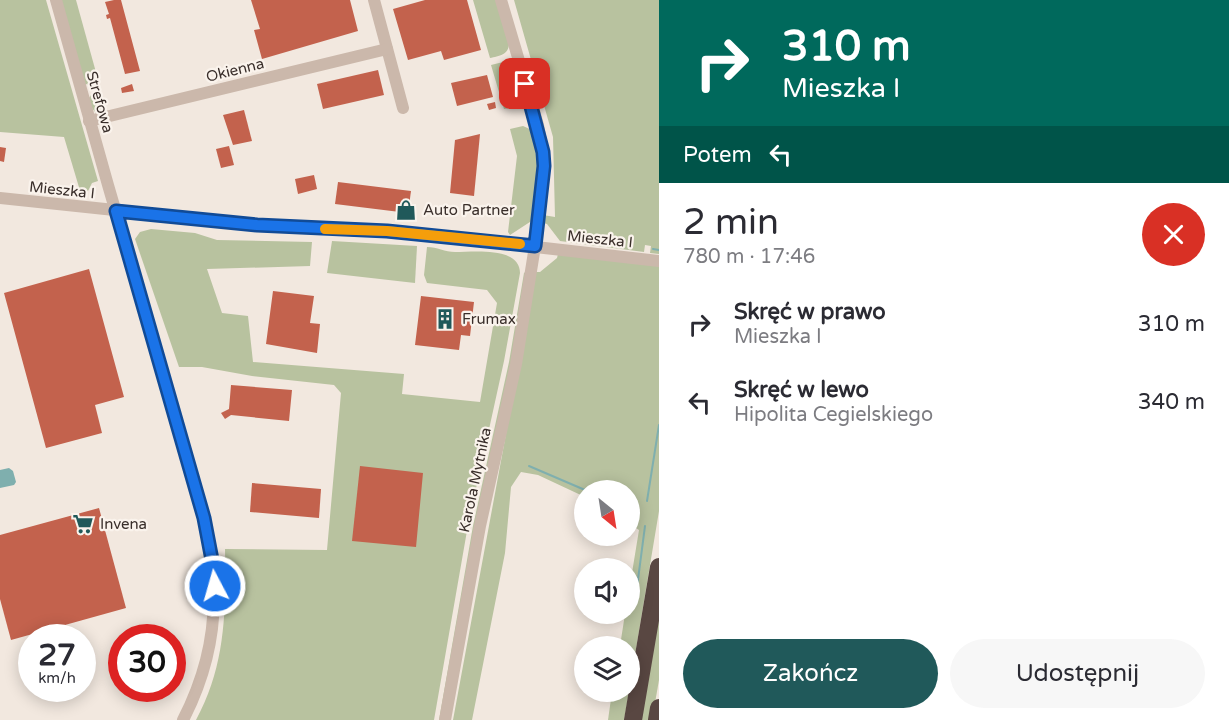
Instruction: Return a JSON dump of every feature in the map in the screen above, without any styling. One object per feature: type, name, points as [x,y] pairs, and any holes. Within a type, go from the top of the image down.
[{"type":"highway","points":[[633,720],[659,567]]},
{"type":"highway","points":[[657,720],[659,708]]},
{"type":"street","name":"Strefowa","points":[[56,0],[192,474],[212,560],[214,615],[210,649],[199,687],[183,720]]},
{"type":"street","points":[[374,0],[403,108]]},
{"type":"street","name":"Karola Mytnika","points":[[445,720],[480,526],[516,364],[535,246],[544,166],[543,152],[501,0]]},
{"type":"street","name":"Okienna","points":[[89,121],[387,48]]},
{"type":"street","name":"Mieszka I","points":[[0,198],[257,225],[387,231],[659,261]]},
{"type":"green space","points":[[0,0],[46,0],[98,181],[92,183],[88,191],[81,194],[64,137],[0,132]]},
{"type":"green space","points":[[61,0],[76,0],[97,76],[97,82],[92,85],[85,84]]},
{"type":"green space","points":[[473,0],[497,0],[509,47],[497,57],[490,58]]},
{"type":"green space","points":[[514,0],[659,0],[659,254],[650,253],[651,246],[645,245],[644,252],[560,241],[547,224],[543,223],[543,215],[555,217],[553,137]]},
{"type":"green space","points":[[510,62],[514,65],[522,90],[519,104],[504,109],[491,65]]},
{"type":"green space","points":[[93,92],[98,92],[102,96],[106,113],[96,113],[91,107],[89,98]]},
{"type":"green space","points":[[523,126],[532,130],[539,162],[533,220],[510,235],[508,232],[517,156],[510,129]]},
{"type":"green space","points":[[151,229],[195,233],[217,240],[312,242],[310,266],[207,269],[222,313],[248,316],[253,362],[404,374],[402,394],[480,402],[497,303],[487,290],[427,283],[424,275],[427,247],[451,252],[494,252],[512,258],[518,264],[520,273],[504,361],[468,525],[434,720],[196,720],[206,699],[219,658],[224,615],[225,549],[327,550],[341,393],[334,385],[252,376],[202,367],[179,367],[135,239],[140,232]]},
{"type":"green space","points":[[332,241],[417,246],[415,283],[327,273]]},
{"type":"green space","points":[[558,254],[659,265],[659,511],[638,636],[622,636],[623,624],[640,624],[640,558],[634,558],[636,546],[640,546],[640,480],[574,480],[574,492],[538,475],[521,472],[511,487],[505,553],[472,720],[453,720],[536,272],[540,272],[557,258]]},
{"type":"green space","points":[[527,271],[512,362],[441,720],[439,720],[473,526],[509,362],[524,273]]},
{"type":"green space","points":[[659,594],[659,680],[652,720],[638,720]]},
{"type":"green space","points":[[611,702],[627,702],[624,720],[608,720]]},
{"type":"water","points":[[9,468],[13,471],[16,482],[14,485],[0,488],[0,470]]},
{"type":"building","points":[[121,0],[140,71],[125,74],[110,18],[107,19],[106,15],[109,14],[105,2]]},
{"type":"building","points":[[251,0],[350,0],[358,31],[262,59],[254,30],[260,29]]},
{"type":"building","points":[[425,0],[467,0],[481,50],[444,60],[441,51],[408,60],[393,9]]},
{"type":"building","points":[[378,70],[384,95],[323,109],[317,84]]},
{"type":"building","points":[[487,75],[493,97],[457,106],[451,83]]},
{"type":"building","points":[[132,84],[134,91],[122,93],[121,88]]},
{"type":"building","points":[[495,102],[496,108],[489,110],[487,104]]},
{"type":"building","points":[[244,110],[252,141],[233,145],[223,115]]},
{"type":"building","points":[[480,134],[474,196],[450,193],[455,140]]},
{"type":"building","points":[[229,146],[234,165],[221,168],[216,149]]},
{"type":"building","points":[[0,147],[6,148],[4,162],[0,161]]},
{"type":"building","points":[[314,175],[317,189],[298,194],[295,179]]},
{"type":"building","points":[[338,182],[411,191],[408,213],[335,204]]},
{"type":"building","points":[[89,269],[124,397],[95,405],[102,433],[46,448],[4,293]]},
{"type":"building","points":[[273,291],[314,296],[310,323],[320,324],[317,353],[266,344]]},
{"type":"building","name":"Frumax","points":[[421,296],[474,302],[470,336],[461,335],[459,350],[415,345]]},
{"type":"building","points":[[231,385],[292,390],[289,421],[231,415],[225,419],[221,413],[229,409]]},
{"type":"building","points":[[360,466],[423,473],[416,547],[352,541]]},
{"type":"building","points":[[252,483],[321,489],[319,518],[250,512]]},
{"type":"building","points":[[99,508],[126,608],[68,624],[18,624],[18,638],[11,640],[0,599],[0,535]]},
{"type":"waterway","points":[[653,249],[659,250]]},
{"type":"waterway","points":[[647,501],[659,425]]},
{"type":"waterway","points":[[529,466],[574,485]]},
{"type":"waterway","points":[[640,564],[645,526]]},
{"type":"slow traffic","points":[[325,229],[387,231],[520,244]]},
{"type":"place","name":"Auto Partner","points":[[406,210]]},
{"type":"place","name":"Frumax","points":[[445,319]]},
{"type":"place","name":"Invena","points":[[83,524]]},
{"type":"route","points":[[215,586],[204,518],[116,211],[257,225],[387,231],[535,246],[544,166],[538,125],[525,84]]}]
